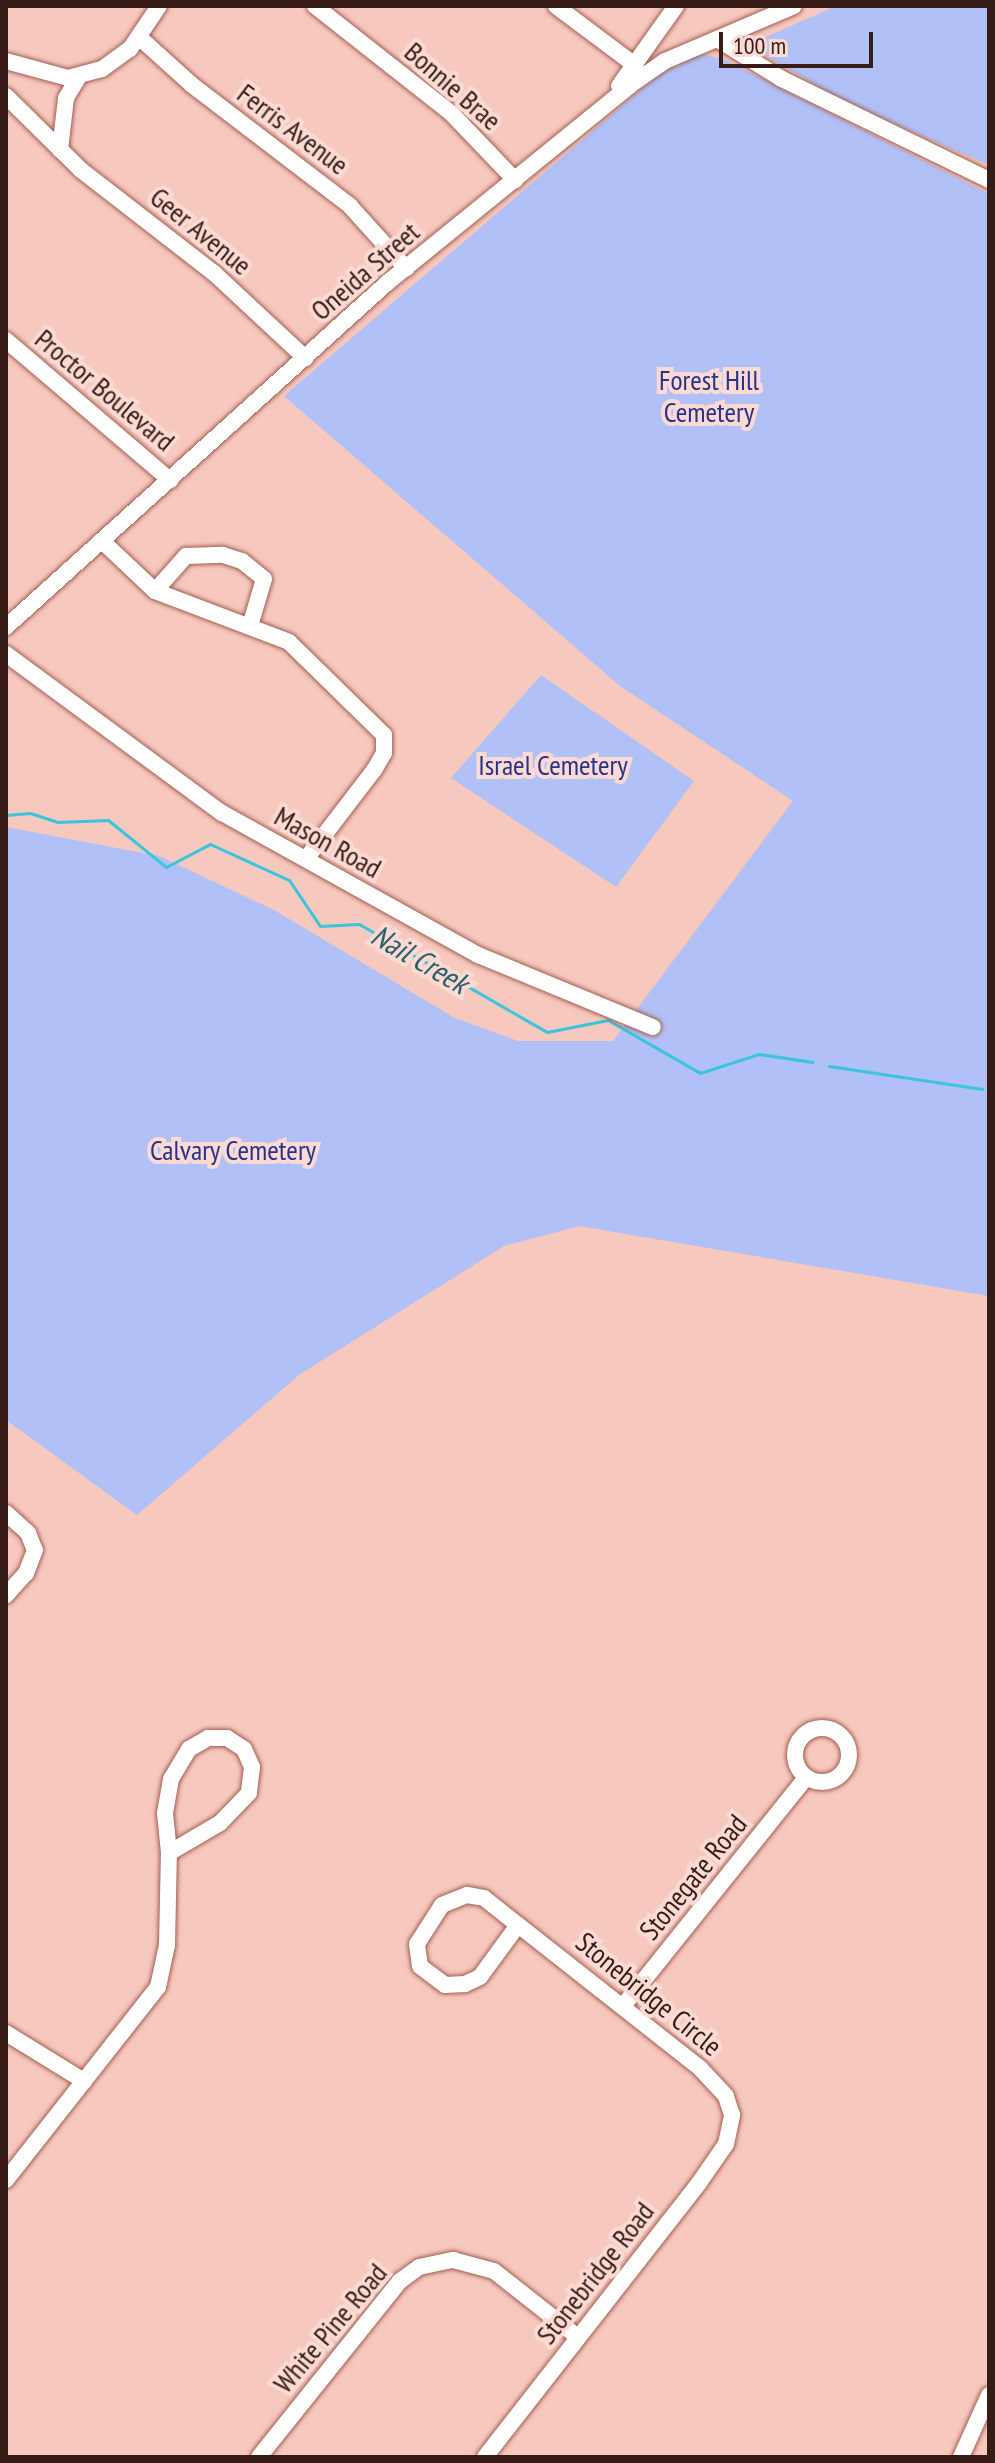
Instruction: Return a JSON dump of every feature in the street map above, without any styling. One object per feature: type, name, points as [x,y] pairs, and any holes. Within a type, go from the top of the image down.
[{"type":"street","points":[[6,61],[55,77],[79,76],[115,61],[140,38],[159,6]]},
{"type":"street","name":"Bonnie Brae","points":[[315,6],[451,113],[515,180]]},
{"type":"street","points":[[556,6],[635,65]]},
{"type":"street","points":[[601,110],[676,6]]},
{"type":"street","name":"Oneida Street","points":[[6,627],[406,268],[601,110],[665,61],[794,6]]},
{"type":"street","name":"Ferris Avenue","points":[[140,38],[192,85],[350,206],[406,268]]},
{"type":"street","points":[[717,39],[782,79],[989,180]]},
{"type":"street","points":[[60,150],[66,98],[79,76]]},
{"type":"street","name":"Geer Avenue","points":[[6,96],[60,150],[214,273],[305,358]]},
{"type":"street","name":"Proctor Boulevard","points":[[6,340],[170,480]]},
{"type":"street","points":[[102,541],[155,591],[250,626],[304,653],[348,705],[384,735],[384,753],[374,770],[306,859]]},
{"type":"street","points":[[155,591],[186,556],[242,561],[264,579],[250,626]]},
{"type":"street","name":"Mason Road","points":[[6,654],[197,797],[478,955],[653,1027]]},
{"type":"street","points":[[6,1513],[32,1539],[35,1550],[30,1566],[6,1595]]},
{"type":"street","points":[[6,2180],[161,1978],[169,1853],[164,1845],[167,1792],[179,1762],[208,1738],[237,1742],[252,1767],[243,1803],[169,1853]]},
{"type":"street","name":"Stonegate Road","points":[[623,2006],[804,1780]]},
{"type":"street","name":"Stonebridge Circle","points":[[518,1925],[492,1962],[465,1984],[436,1982],[420,1966],[420,1936],[450,1899],[484,1898],[623,2006],[718,2085],[732,2115]]},
{"type":"street","points":[[6,2033],[84,2081]]},
{"type":"street","name":"Stonebridge Road","points":[[485,2457],[715,2160],[726,2144],[732,2115]]},
{"type":"street","name":"White Pine Road","points":[[259,2457],[400,2281],[419,2267],[453,2260],[494,2271],[578,2337]]},
{"type":"street","points":[[961,2457],[989,2395]]},
{"type":"green space","points":[[836,6],[989,6],[989,165],[846,103],[748,45]]},
{"type":"green space","points":[[701,54],[723,59],[989,194],[989,1296],[579,1226],[504,1246],[299,1375],[137,1515],[6,1420],[6,827],[159,856],[274,910],[455,1018],[518,1041],[613,1041],[793,801],[620,686],[284,396],[658,75]]},
{"type":"green space","name":"Israel Cemetery","points":[[541,675],[694,781],[616,887],[451,778]]},
{"type":"waterway","name":"Nail Creek","points":[[6,815],[30,813],[58,822],[108,820],[166,867],[210,844],[289,880],[320,926],[359,924],[547,1032],[608,1020],[700,1073],[759,1054],[812,1062]]},
{"type":"waterway","name":"Nail Creek","points":[[829,1066],[982,1089]]},
{"type":"park label","name":"Forest Hill Cemetery","points":[[709,396]]},
{"type":"park label","name":"Calvary Cemetery","points":[[233,1150]]}]
